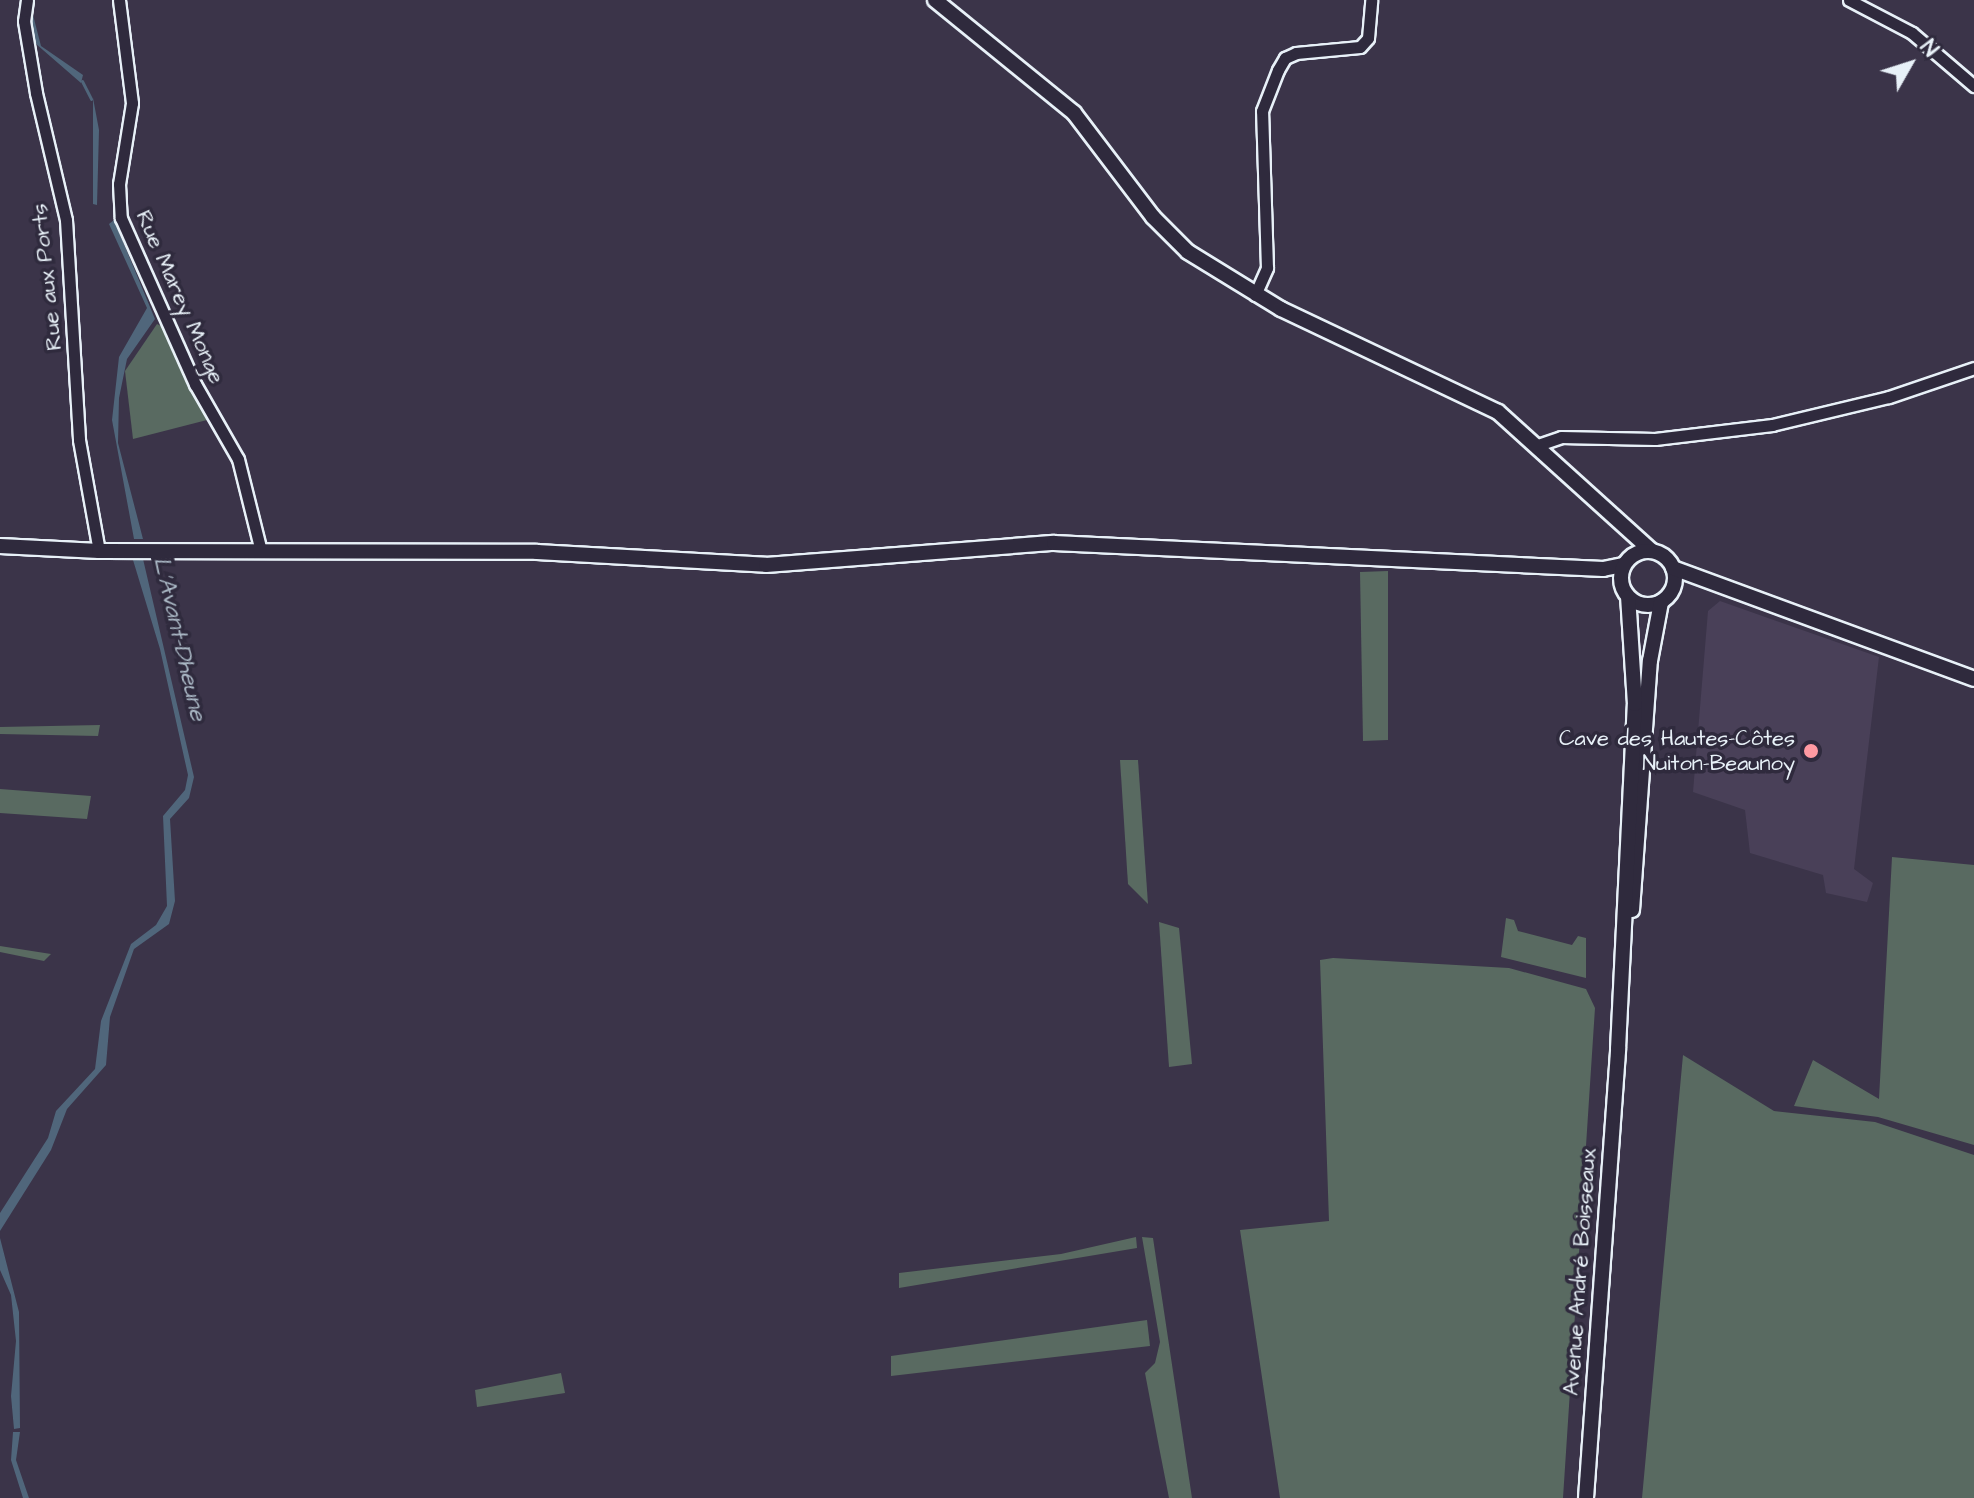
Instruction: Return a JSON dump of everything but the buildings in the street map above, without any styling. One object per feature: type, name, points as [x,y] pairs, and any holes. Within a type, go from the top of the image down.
[{"type":"main road","points":[[935,0],[1074,113],[1170,237],[1255,295],[1477,400],[1538,445],[1673,568],[1974,679]]},
{"type":"main road","points":[[1610,513],[1623,531],[1627,561],[1626,594]]},
{"type":"main road","points":[[0,546],[99,551],[537,552],[815,565],[1054,543],[1544,566],[1627,561],[1652,551]]},
{"type":"main road","points":[[1544,566],[1599,577],[1644,605],[1691,586],[1745,593]]},
{"type":"main road","points":[[1666,597],[1673,568]]},
{"type":"main road","name":"Avenue André Boisseaux","points":[[1618,1049],[1635,704],[1626,594]]},
{"type":"main road","name":"Avenue André Boisseaux","points":[[1586,1498],[1650,661],[1666,597]]},
{"type":"street","name":"Rue aux Ports","points":[[27,0],[24,21],[36,93],[66,220],[79,440],[99,551]]},
{"type":"street","name":"Rue Marey Monge","points":[[119,0],[132,103],[119,184],[121,218],[195,384],[238,459],[261,551]]},
{"type":"street","points":[[1255,295],[1267,268],[1262,111],[1278,70],[1285,58],[1296,53],[1360,47],[1368,38],[1371,0]]},
{"type":"street","points":[[1849,0],[1912,33],[1974,86]]},
{"type":"street","points":[[1538,445],[1561,437],[1655,439],[1772,425],[1889,397],[1974,368]]},
{"type":"shaded area","points":[[1720,601],[1879,657],[1854,869],[1873,883],[1867,902],[1826,893],[1823,875],[1750,853],[1745,810],[1693,792],[1708,611]]},
{"type":"green space","points":[[157,324],[163,327],[207,420],[133,439],[125,371]]},
{"type":"green space","points":[[1388,571],[1388,740],[1363,741],[1360,572]]},
{"type":"green space","points":[[100,725],[98,736],[0,734],[0,727]]},
{"type":"green space","points":[[1120,760],[1138,760],[1148,904],[1128,884]]},
{"type":"green space","points":[[0,789],[91,796],[87,819],[0,813]]},
{"type":"green space","points":[[1892,857],[1974,865],[1974,1145],[1878,1117],[1794,1106],[1813,1060],[1879,1099]]},
{"type":"green space","points":[[1506,918],[1514,920],[1518,931],[1572,945],[1578,936],[1586,938],[1586,978],[1501,957]]},
{"type":"green space","points":[[1159,922],[1179,928],[1192,1064],[1169,1067]]},
{"type":"green space","points":[[0,946],[51,954],[44,961],[0,952]]},
{"type":"green space","points":[[1333,958],[1509,968],[1586,989],[1595,1008],[1563,1498],[1280,1498],[1240,1230],[1329,1221],[1320,960]]},
{"type":"green space","points":[[1683,1055],[1774,1111],[1875,1122],[1974,1155],[1974,1498],[1642,1498]]},
{"type":"green space","points":[[1136,1237],[1137,1248],[899,1288],[899,1273],[1061,1254]]},
{"type":"green space","points":[[1142,1237],[1153,1238],[1192,1498],[1169,1498],[1159,1447],[1145,1373],[1155,1363],[1160,1342]]},
{"type":"green space","points":[[1147,1320],[1150,1346],[891,1376],[891,1356]]},
{"type":"green space","points":[[561,1373],[565,1393],[477,1407],[475,1390]]},
{"type":"water","points":[[32,11],[41,46],[83,75],[81,83],[28,37],[27,12]]},
{"type":"water","points":[[93,98],[99,130],[97,205],[93,204]]},
{"type":"water","points":[[114,220],[155,319],[127,359],[119,398],[118,443],[143,539],[134,539],[112,420],[119,357],[147,308],[109,224]]},
{"type":"water","points":[[143,559],[194,777],[189,798],[170,819],[175,901],[169,924],[134,949],[110,1017],[106,1065],[67,1109],[51,1150],[0,1231],[0,1213],[48,1138],[56,1111],[95,1069],[101,1021],[131,944],[156,925],[167,906],[163,816],[185,790],[188,775],[160,649],[133,560]]},
{"type":"water","points":[[0,1238],[19,1312],[20,1428],[14,1429],[11,1396],[16,1341],[11,1295],[0,1270]]},
{"type":"water","points":[[13,1432],[20,1432],[16,1460],[29,1498],[23,1498],[11,1460]]},
{"type":"waterway","name":"L'Avant-Dheune","points":[[82,81],[91,99]]},
{"type":"place","name":"Cave des Hautes-Côtes Nuiton-Beaunoy","points":[[1811,751]]}]
